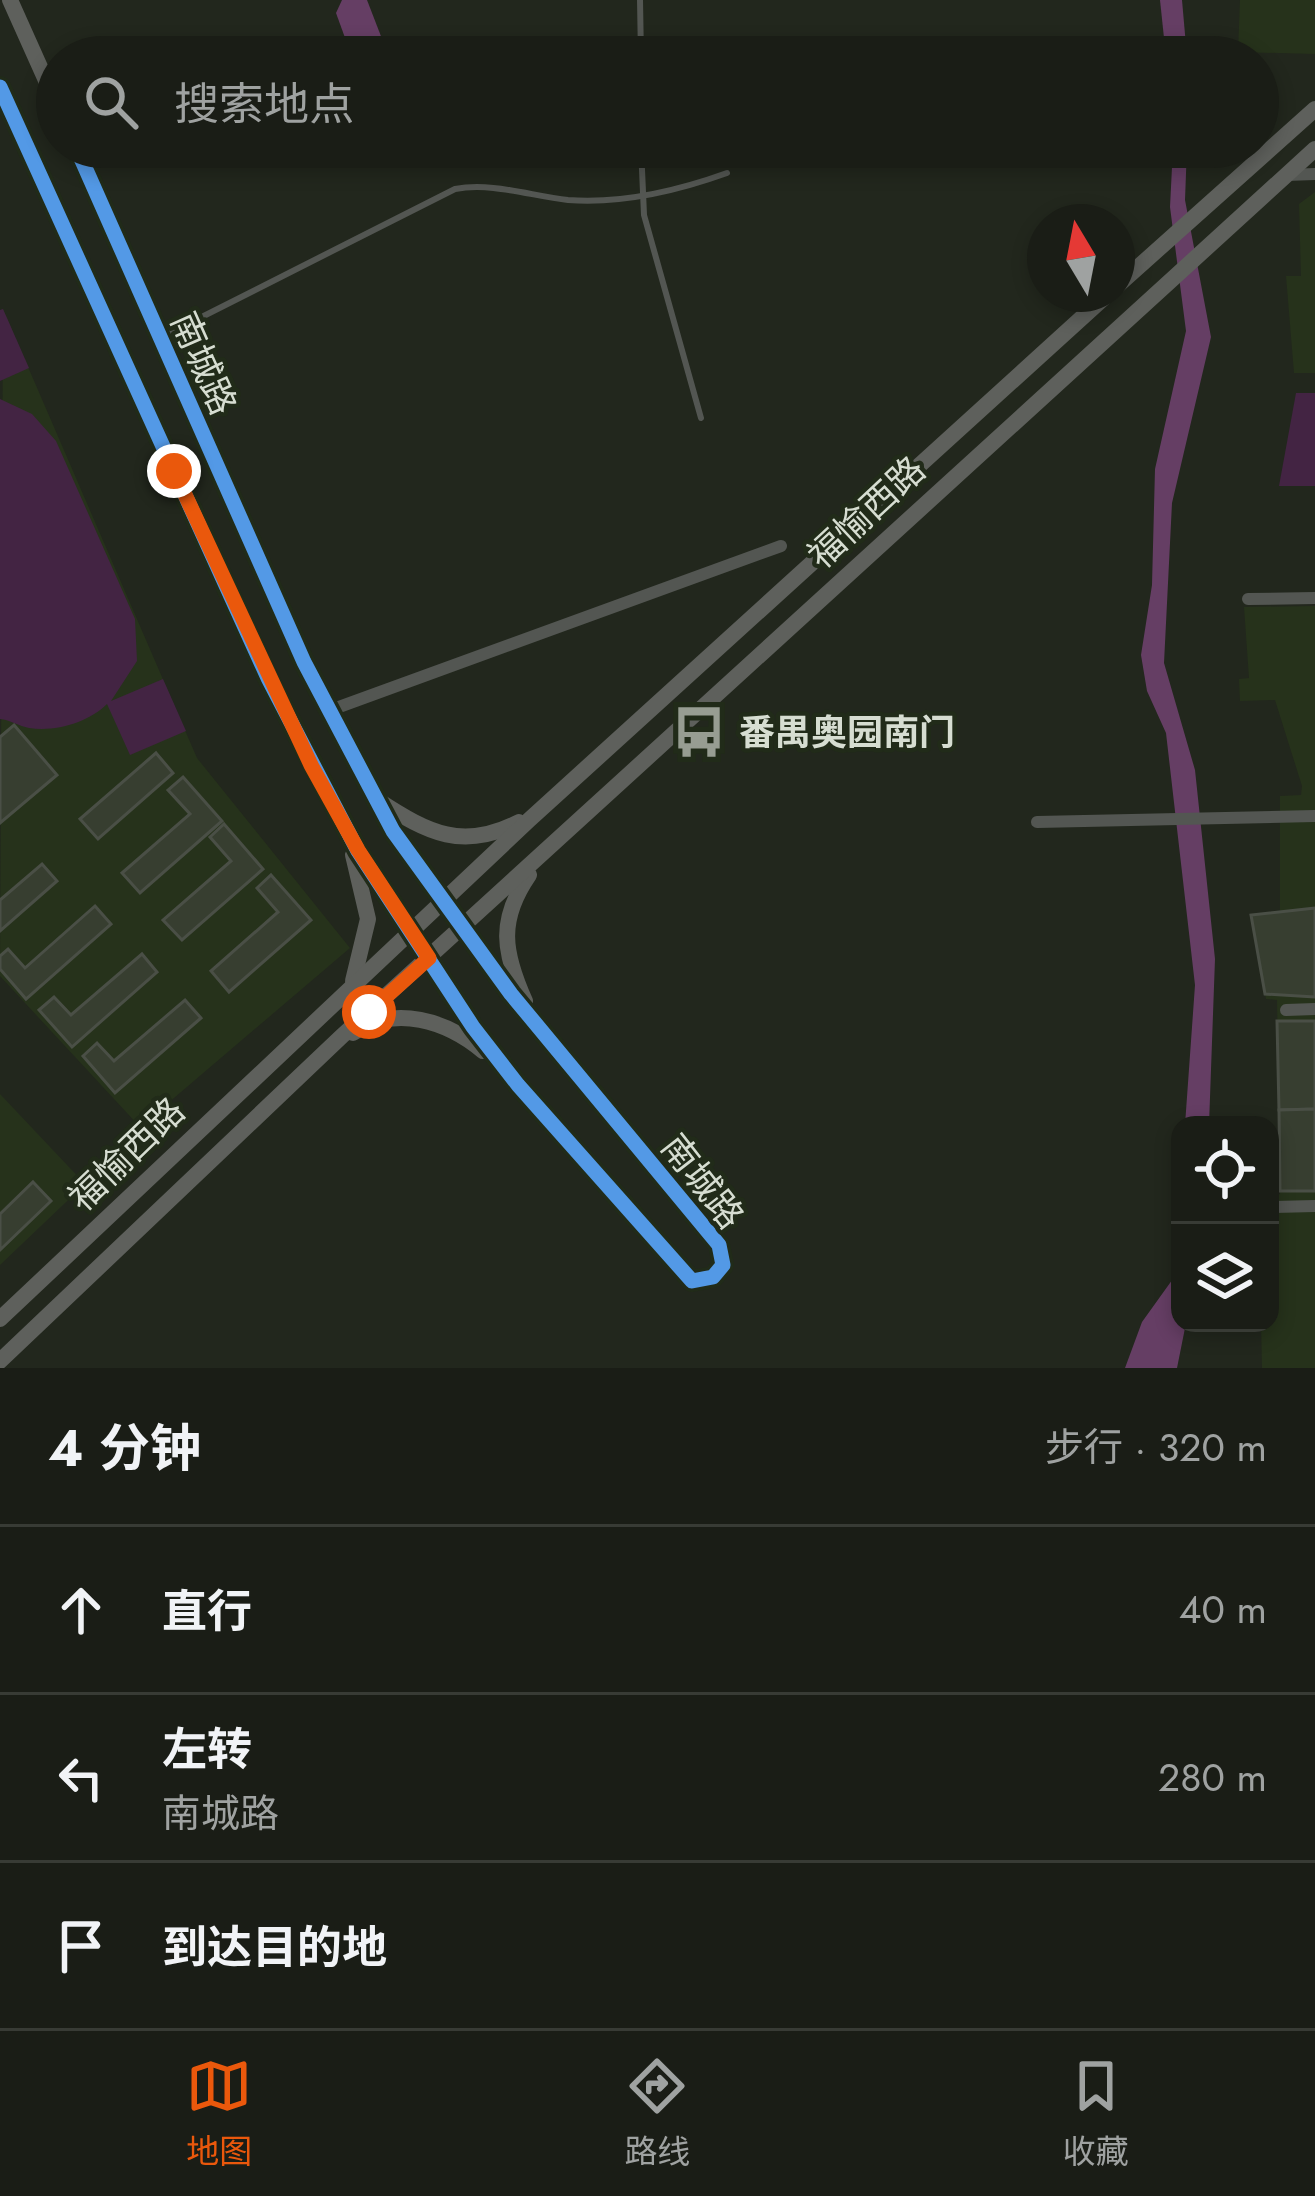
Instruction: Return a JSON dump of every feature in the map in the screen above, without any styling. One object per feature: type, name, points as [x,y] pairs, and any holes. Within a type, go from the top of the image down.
[{"type":"street","points":[[10,0],[36,58]]},
{"type":"street","name":"南城路","points":[[0,87],[36,167]]},
{"type":"street","points":[[1279,141],[1315,109]]},
{"type":"street","name":"福愉西路","points":[[0,1361],[322,1054],[1315,149]]},
{"type":"street","name":"南城路","points":[[37,168],[268,679],[340,819],[511,1076],[692,1281],[719,1272],[719,1244],[539,1028],[374,797],[328,711],[85,168]]},
{"type":"street","points":[[1135,270],[1248,168]]},
{"type":"street","points":[[1286,175],[1315,174]]},
{"type":"street","name":"福愉西路","points":[[0,1319],[445,899],[1088,312]]},
{"type":"street","points":[[328,711],[781,546]]},
{"type":"street","points":[[1248,599],[1315,598]]},
{"type":"street","points":[[374,797],[433,834],[464,840],[499,833],[559,794]]},
{"type":"street","points":[[1037,822],[1315,816]]},
{"type":"street","points":[[340,819],[362,879],[368,920],[364,952],[350,988]]},
{"type":"street","points":[[539,1028],[511,969],[504,930],[516,893],[551,844]]},
{"type":"street","points":[[1286,1010],[1315,1009]]},
{"type":"street","points":[[322,1054],[361,1028],[416,1018],[454,1030],[511,1076]]},
{"type":"street","points":[[1279,1207],[1315,1206]]},
{"type":"lane","points":[[640,0],[641,36]]},
{"type":"lane","points":[[641,168],[642,196],[701,418]]},
{"type":"lane","points":[[160,338],[455,189],[473,185],[590,201],[642,196],[727,173]]},
{"type":"shaded area","points":[[342,0],[367,0],[381,36],[344,36],[336,13]]},
{"type":"shaded area","points":[[1160,0],[1182,0],[1185,36],[1164,36]]},
{"type":"shaded area","points":[[1240,0],[1315,0],[1315,54],[1279,53],[1279,36],[1239,36]]},
{"type":"shaded area","points":[[1172,168],[1186,168],[1185,200],[1211,337],[1172,503],[1164,663],[1195,770],[1215,959],[1209,1116],[1186,1116],[1195,985],[1166,733],[1147,691],[1141,655],[1152,585],[1155,469],[1186,331],[1170,207]]},
{"type":"shaded area","points":[[1315,192],[1315,373],[1294,373],[1286,276],[1301,276],[1299,204]]},
{"type":"shaded area","points":[[3,309],[197,758],[350,948],[140,1127],[0,976]]},
{"type":"shaded area","points":[[0,310],[29,368],[0,381]]},
{"type":"shaded area","points":[[1296,393],[1315,393],[1315,486],[1279,486]]},
{"type":"shaded area","points":[[0,399],[32,414],[56,441],[135,619],[137,661],[111,701],[163,679],[186,731],[130,755],[107,704],[82,721],[61,727],[29,728],[0,719]]},
{"type":"shaded area","points":[[1315,606],[1315,1368],[1262,1368],[1261,1332],[1279,1332],[1277,1000],[1266,999],[1251,915],[1280,911],[1280,796],[1301,795],[1302,786],[1275,700],[1240,701],[1239,679],[1249,678],[1244,607]]},
{"type":"shaded area","points":[[0,1094],[85,1184],[0,1265]]},
{"type":"shaded area","points":[[1171,1282],[1171,1332],[1184,1332],[1177,1368],[1125,1368],[1142,1322]]},
{"type":"building","points":[[14,725],[57,775],[0,823],[0,737]]},
{"type":"building","points":[[156,753],[173,773],[98,839],[80,819]]},
{"type":"building","points":[[183,777],[222,821],[140,893],[122,873],[190,814],[168,790]]},
{"type":"building","points":[[224,824],[263,869],[182,940],[163,920],[231,861],[210,837]]},
{"type":"building","points":[[42,864],[57,881],[0,931],[0,900]]},
{"type":"building","points":[[271,875],[311,920],[229,992],[211,971],[278,912],[257,888]]},
{"type":"building","points":[[95,906],[111,924],[26,999],[0,969],[0,956],[8,949],[25,968]]},
{"type":"building","points":[[1315,908],[1315,997],[1265,994],[1251,915]]},
{"type":"building","points":[[142,954],[157,972],[72,1047],[39,1010],[54,997],[71,1015]]},
{"type":"building","points":[[185,1000],[201,1018],[115,1093],[83,1056],[97,1043],[114,1061]]},
{"type":"building","points":[[1277,1021],[1315,1021],[1315,1109],[1279,1110]]},
{"type":"building","points":[[1315,1109],[1315,1191],[1280,1191],[1279,1110]]},
{"type":"building","points":[[33,1182],[51,1201],[0,1250],[0,1214]]},
{"type":"cycle path","points":[[0,87],[36,166]]},
{"type":"cycle path","points":[[37,168],[268,678],[358,851],[473,1027],[518,1085],[692,1281],[713,1277],[723,1265],[719,1245],[511,994],[393,831],[304,662],[85,168]]},
{"type":"place","name":"番禺奥园南门","points":[[699,732]]},
{"type":"route","points":[[174,471],[311,765],[358,850],[429,958],[369,1012]]}]
